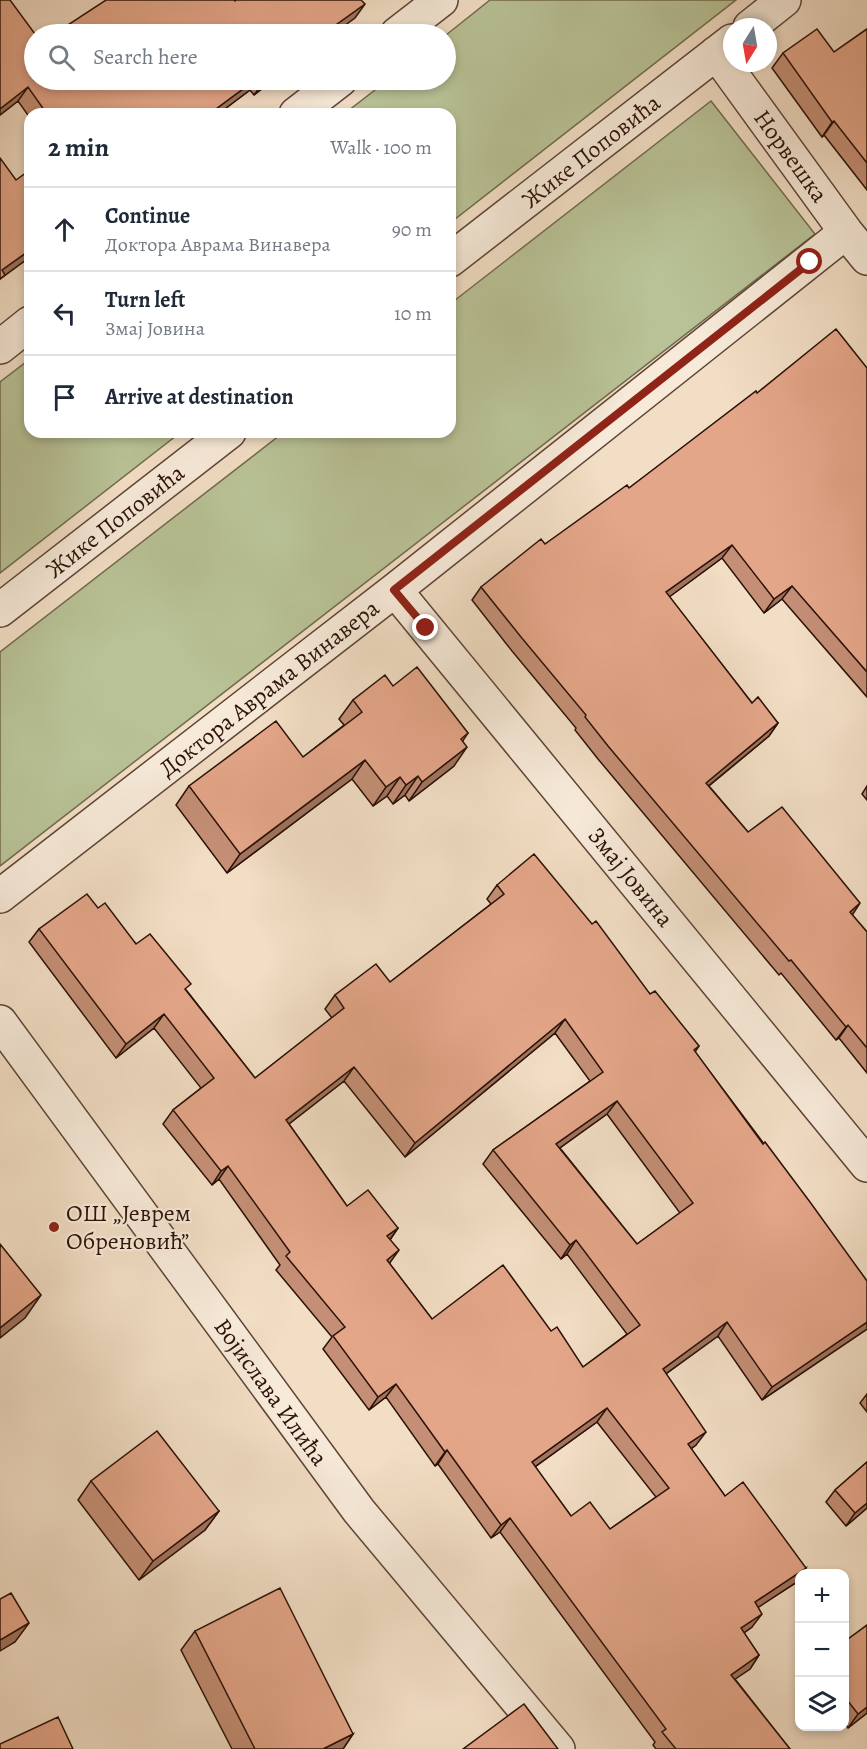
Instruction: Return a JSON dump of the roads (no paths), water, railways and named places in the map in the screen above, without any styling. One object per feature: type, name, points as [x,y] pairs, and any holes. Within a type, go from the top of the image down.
[{"type":"street","points":[[410,24],[441,0]]},
{"type":"street","points":[[761,18],[784,0]]},
{"type":"street","name":"Жике Поповића","points":[[456,255],[723,48]]},
{"type":"street","name":"Норвешка","points":[[740,72],[846,232],[867,258]]},
{"type":"street","points":[[304,108],[327,90]]},
{"type":"street","name":"Доктора Аврама Винавера","points":[[0,896],[394,590],[846,232]]},
{"type":"street","points":[[0,346],[24,328]]},
{"type":"street","name":"Жике Поповића","points":[[0,610],[221,438]]},
{"type":"street","name":"Змај Јовина","points":[[394,590],[867,1165]]},
{"type":"street","name":"Војислава Илића","points":[[0,1022],[359,1511],[558,1749]]},
{"type":"place","name":"ОШ „Јеврем Обреновић”","points":[[54,1227]]}]
